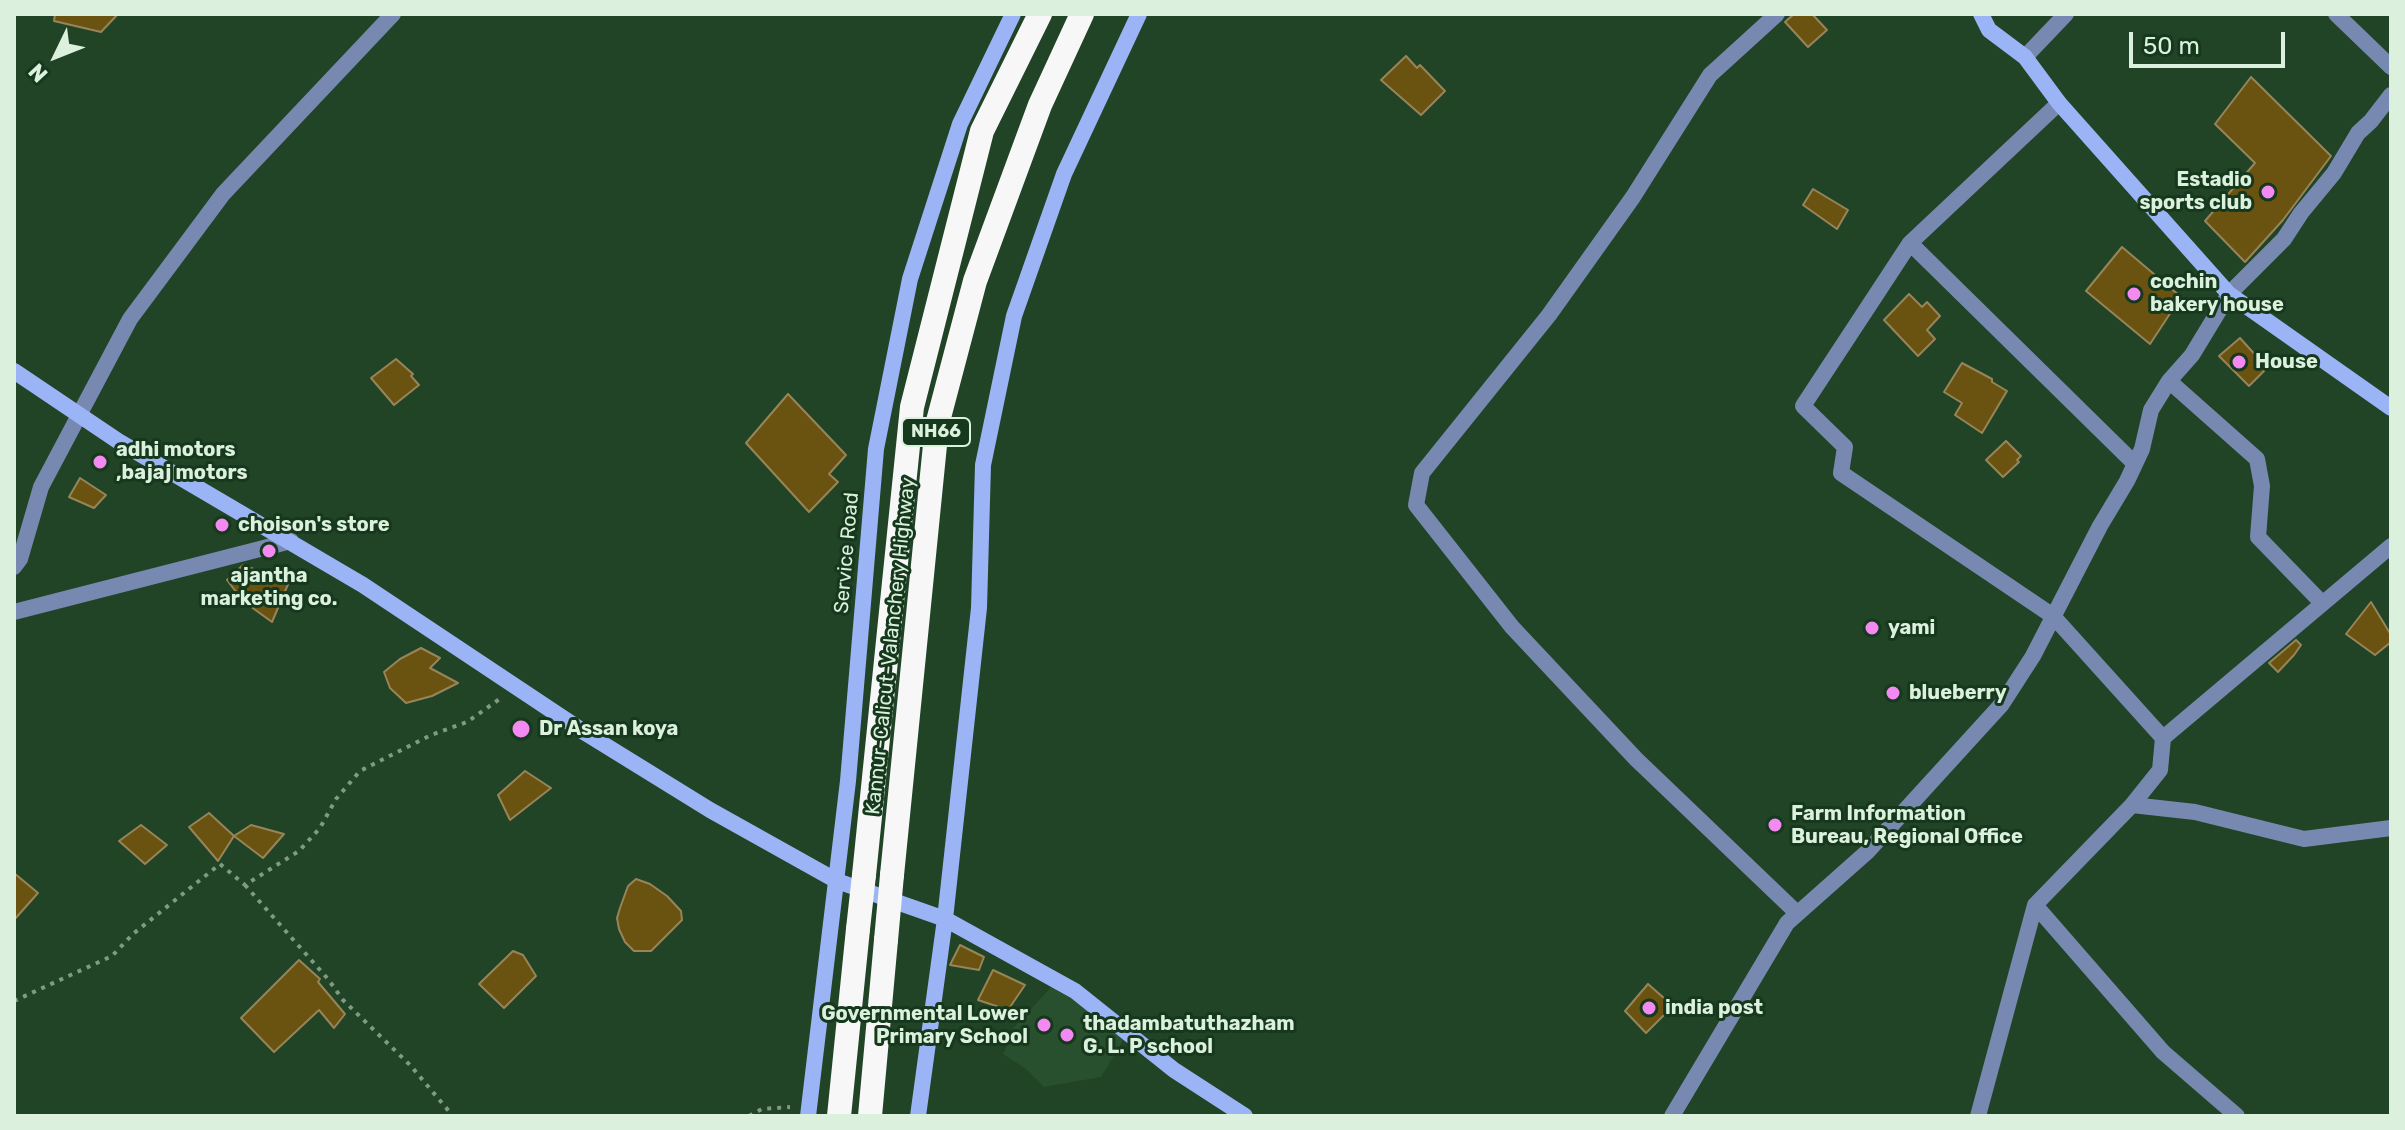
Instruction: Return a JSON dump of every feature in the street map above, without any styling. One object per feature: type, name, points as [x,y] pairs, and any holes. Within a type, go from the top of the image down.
[{"type":"highway","name":"NH66","points":[[839,1116],[912,407],[982,131],[1040,14]]},
{"type":"highway","name":"Kannur-Calicut-Valanchery Highway","points":[[870,1116],[937,425],[975,281],[1040,105],[1082,14]]},
{"type":"street","points":[[14,567],[20,559],[41,487],[130,319],[223,194],[393,14]]},
{"type":"street","name":"Service Road","points":[[808,1111],[837,881],[876,449],[907,295],[960,124],[1013,14]]},
{"type":"street","points":[[918,1116],[945,919],[979,608],[983,465],[1014,316],[1064,174],[1139,14]]},
{"type":"street","points":[[1777,14],[1710,75],[1633,197],[1549,315],[1422,473],[1416,505],[1512,627],[1636,759],[1797,913]]},
{"type":"street","points":[[1981,14],[1989,30],[2025,57],[2059,103],[2229,294],[2391,408]]},
{"type":"street","points":[[2025,57],[2066,14]]},
{"type":"street","points":[[2336,14],[2391,67]]},
{"type":"street","points":[[1672,1116],[1787,923],[1867,852],[2002,704],[2033,656],[2135,464],[2142,449],[2151,410],[2169,381],[2192,355],[2229,294],[2284,239],[2334,173],[2358,133],[2391,95]]},
{"type":"street","points":[[2059,103],[1910,243],[1803,406],[1845,447],[1841,473],[2053,616],[2163,738]]},
{"type":"street","points":[[1910,243],[2135,464]]},
{"type":"street","points":[[14,371],[118,441],[363,585],[516,688],[710,810],[837,881],[945,919],[1075,991],[1174,1070],[1245,1116]]},
{"type":"street","points":[[2169,381],[2257,459],[2262,486],[2258,537],[2322,603]]},
{"type":"street","points":[[14,612],[291,541]]},
{"type":"street","points":[[1978,1116],[2035,905],[2132,805],[2160,770],[2163,738],[2391,546]]},
{"type":"street","points":[[2132,805],[2195,812],[2304,839],[2391,828]]},
{"type":"street","points":[[2035,905],[2163,1052],[2237,1116]]},
{"type":"path","points":[[245,885],[299,851],[320,828],[336,799],[360,771],[431,735],[467,722],[516,688]]},
{"type":"path","points":[[14,1001],[112,956],[133,934],[220,864],[245,885],[343,1000],[410,1065],[453,1116]]},
{"type":"path","points":[[749,1116],[762,1109],[808,1111]]},
{"type":"shaded area","name":"thadambatuthazham G. L. P school","points":[[1053,985],[1125,1037],[1101,1077],[1044,1087],[1026,1069],[1003,1054],[1010,1038],[1007,1035]]},
{"type":"building","points":[[55,14],[118,14],[101,32],[54,21]]},
{"type":"building","points":[[1794,14],[1812,14],[1827,30],[1808,47],[1785,22]]},
{"type":"building","points":[[1406,56],[1417,68],[1420,65],[1445,91],[1421,115],[1381,80]]},
{"type":"building","name":"Estadio sports club","points":[[2251,77],[2331,156],[2283,220],[2245,262],[2205,221],[2255,163],[2215,124]]},
{"type":"building","points":[[1813,189],[1848,210],[1837,229],[1803,205]]},
{"type":"building","name":"cochin bakery house","points":[[2122,247],[2181,297],[2150,344],[2086,291]]},
{"type":"building","points":[[1909,294],[1922,307],[1927,302],[1940,316],[1927,330],[1935,339],[1918,356],[1884,320]]},
{"type":"building","points":[[2240,338],[2267,368],[2249,386],[2219,356]]},
{"type":"building","points":[[396,359],[413,374],[411,376],[419,385],[394,405],[371,378]]},
{"type":"building","points":[[1962,363],[2007,391],[1982,433],[1955,415],[1962,403],[1944,392]]},
{"type":"building","points":[[788,394],[846,455],[829,474],[838,482],[809,512],[746,443]]},
{"type":"building","points":[[2006,441],[2021,456],[2003,477],[1986,460]]},
{"type":"building","points":[[80,478],[106,495],[94,508],[69,497]]},
{"type":"building","points":[[243,565],[289,582],[272,622],[243,601],[227,580]]},
{"type":"building","points":[[2371,602],[2391,635],[2391,642],[2375,655],[2346,634]]},
{"type":"building","points":[[2296,640],[2301,645],[2278,672],[2269,663]]},
{"type":"building","points":[[421,648],[440,658],[430,668],[458,683],[432,696],[406,703],[390,688],[384,672]]},
{"type":"building","points":[[525,771],[551,788],[510,820],[498,795]]},
{"type":"building","points":[[209,813],[234,836],[218,861],[189,827]]},
{"type":"building","points":[[141,825],[167,845],[145,864],[119,841]]},
{"type":"building","points":[[251,825],[284,834],[263,858],[234,836]]},
{"type":"building","points":[[14,873],[38,893],[14,920]]},
{"type":"building","points":[[636,879],[667,896],[681,911],[682,920],[651,951],[634,951],[619,929],[617,918],[620,908],[628,886]]},
{"type":"building","points":[[960,945],[984,957],[979,970],[950,965]]},
{"type":"building","points":[[513,951],[523,955],[536,976],[504,1008],[479,984]]},
{"type":"building","points":[[299,960],[320,979],[318,982],[345,1014],[334,1028],[319,1010],[274,1052],[241,1018]]},
{"type":"building","points":[[993,970],[1025,985],[1008,1010],[978,1000]]},
{"type":"building","name":"india post","points":[[1648,984],[1673,1006],[1646,1033],[1625,1011]]},
{"type":"place","name":"Estadio sports club","points":[[2268,192]]},
{"type":"place","name":"cochin bakery house","points":[[2134,294]]},
{"type":"place","name":"House","points":[[2239,362]]},
{"type":"place","name":"adhi motors ,bajaj motors","points":[[100,462]]},
{"type":"place","name":"choison's store","points":[[222,525]]},
{"type":"place","name":"ajantha marketing co.","points":[[269,551]]},
{"type":"place","name":"yami","points":[[1872,628]]},
{"type":"place","name":"blueberry","points":[[1893,693]]},
{"type":"place","name":"Dr Assan koya","points":[[521,729]]},
{"type":"place","name":"Farm Information Bureau, Regional Office","points":[[1775,825]]},
{"type":"place","name":"india post","points":[[1649,1008]]},
{"type":"place","name":"Governmental Lower Primary School","points":[[1044,1025]]},
{"type":"place","name":"thadambatuthazham G. L. P school","points":[[1067,1035]]}]
